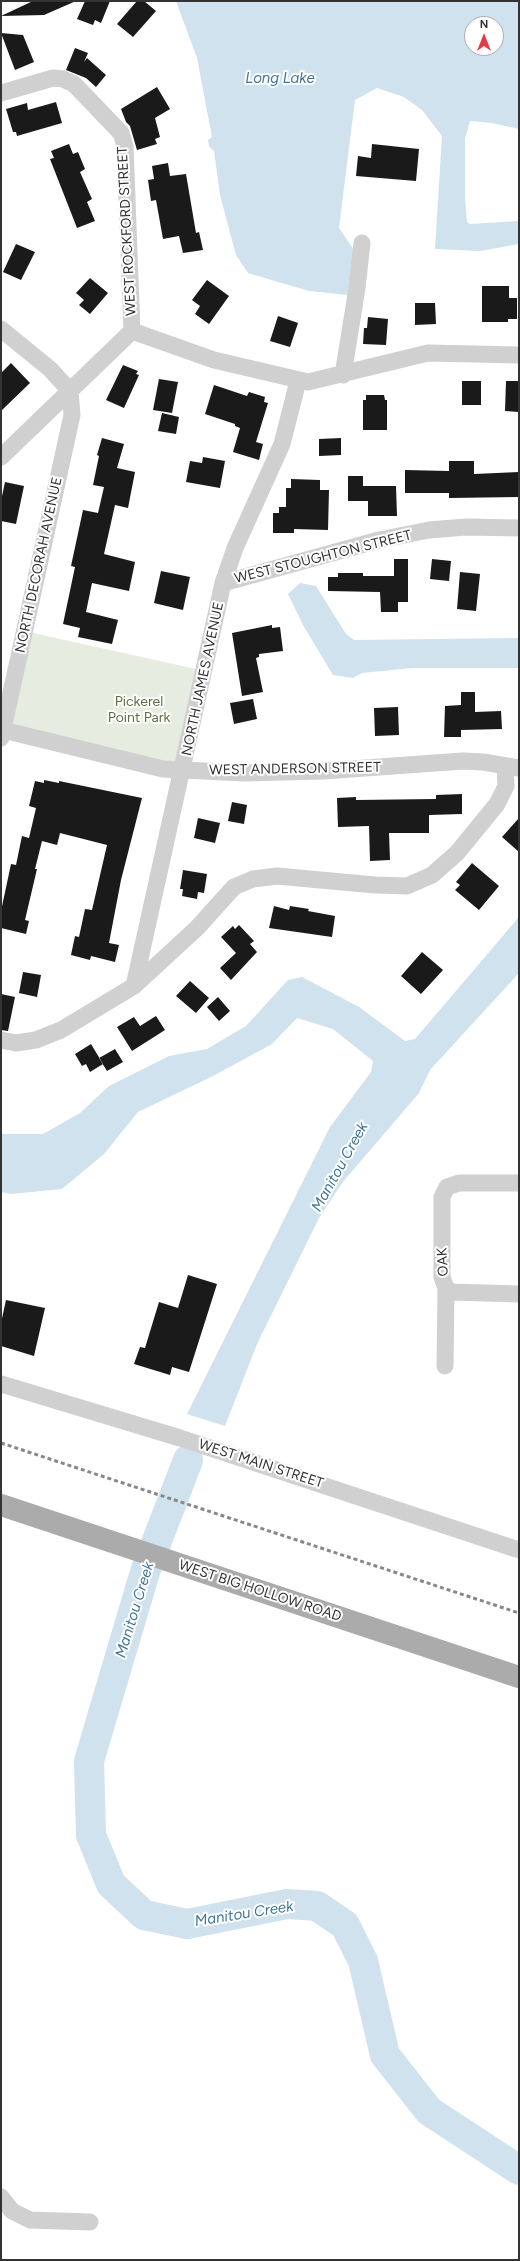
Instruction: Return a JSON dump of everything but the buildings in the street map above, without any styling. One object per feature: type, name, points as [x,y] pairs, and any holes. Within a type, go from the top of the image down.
[{"type":"main road","name":"WEST BIG HOLLOW ROAD","points":[[1,1506],[519,1677]]},
{"type":"street","name":"WEST ROCKFORD STREET","points":[[1,93],[53,78],[63,79],[74,84],[121,133],[125,146],[132,331]]},
{"type":"street","points":[[343,375],[358,288],[362,243]]},
{"type":"street","points":[[1,329],[50,369],[70,391]]},
{"type":"street","points":[[1,457],[132,331],[214,360],[298,381],[308,382],[343,375],[428,353],[519,355]]},
{"type":"street","name":"NORTH JAMES AVENUE","points":[[134,986],[183,770],[223,583],[235,548],[282,444],[298,381]]},
{"type":"street","name":"NORTH DECORAH AVENUE","points":[[2,734],[72,415],[70,391]]},
{"type":"street","name":"WEST STOUGHTON STREET","points":[[223,583],[379,540],[415,533],[466,527],[519,528]]},
{"type":"street","name":"WEST ANDERSON STREET","points":[[2,734],[163,769],[244,773],[323,771],[463,761],[512,767]]},
{"type":"street","points":[[1,1040],[16,1043],[36,1040],[61,1030],[134,986],[197,928],[234,887],[253,879],[277,876],[375,885],[407,886],[432,875],[457,852],[497,804],[506,786],[512,767]]},
{"type":"street","name":"OAK","points":[[519,1183],[459,1183],[447,1187],[442,1197],[442,1277],[446,1288],[451,1292],[519,1294]]},
{"type":"street","points":[[445,1366],[446,1288]]},
{"type":"street","name":"WEST MAIN STREET","points":[[1,1384],[192,1442],[519,1550]]},
{"type":"street","points":[[1,2197],[12,2211],[30,2220],[90,2222]]},
{"type":"green space","name":"Pickerel Point Park","points":[[24,631],[205,671],[183,770],[3,730]]},
{"type":"water","name":"Long Lake","points":[[176,1],[519,1],[519,129],[492,123],[470,121],[465,139],[465,199],[467,222],[470,224],[519,221],[519,244],[480,251],[435,249],[442,136],[422,110],[404,97],[377,88],[355,100],[339,228],[356,253],[348,295],[309,291],[248,273],[236,255],[220,195],[214,151],[209,146],[208,140],[212,137],[197,58]]},
{"type":"water","points":[[300,583],[316,586],[346,634],[354,640],[519,638],[519,668],[412,668],[362,673],[353,678],[333,675],[303,625],[288,594]]},
{"type":"water","points":[[519,917],[519,973],[430,1070],[419,1093],[342,1183],[319,1218],[257,1344],[225,1426],[187,1414],[330,1127],[371,1072],[373,1061],[333,1029],[297,1018],[272,1044],[213,1076],[138,1112],[104,1154],[62,1189],[11,1194],[1,1192],[1,1134],[43,1134],[80,1113],[109,1086],[169,1056],[207,1049],[246,1026],[288,980],[302,977],[359,1007],[405,1041],[415,1039]]},
{"type":"waterway","name":"Manitou Creek","points":[[188,1460],[145,1572],[89,1761],[91,1835],[111,1884],[144,1915],[187,1924],[287,1904],[317,1906],[345,1925],[363,1961],[385,2055],[429,2111],[519,2170]]},
{"type":"railway","points":[[1,1443],[519,1613]]}]
